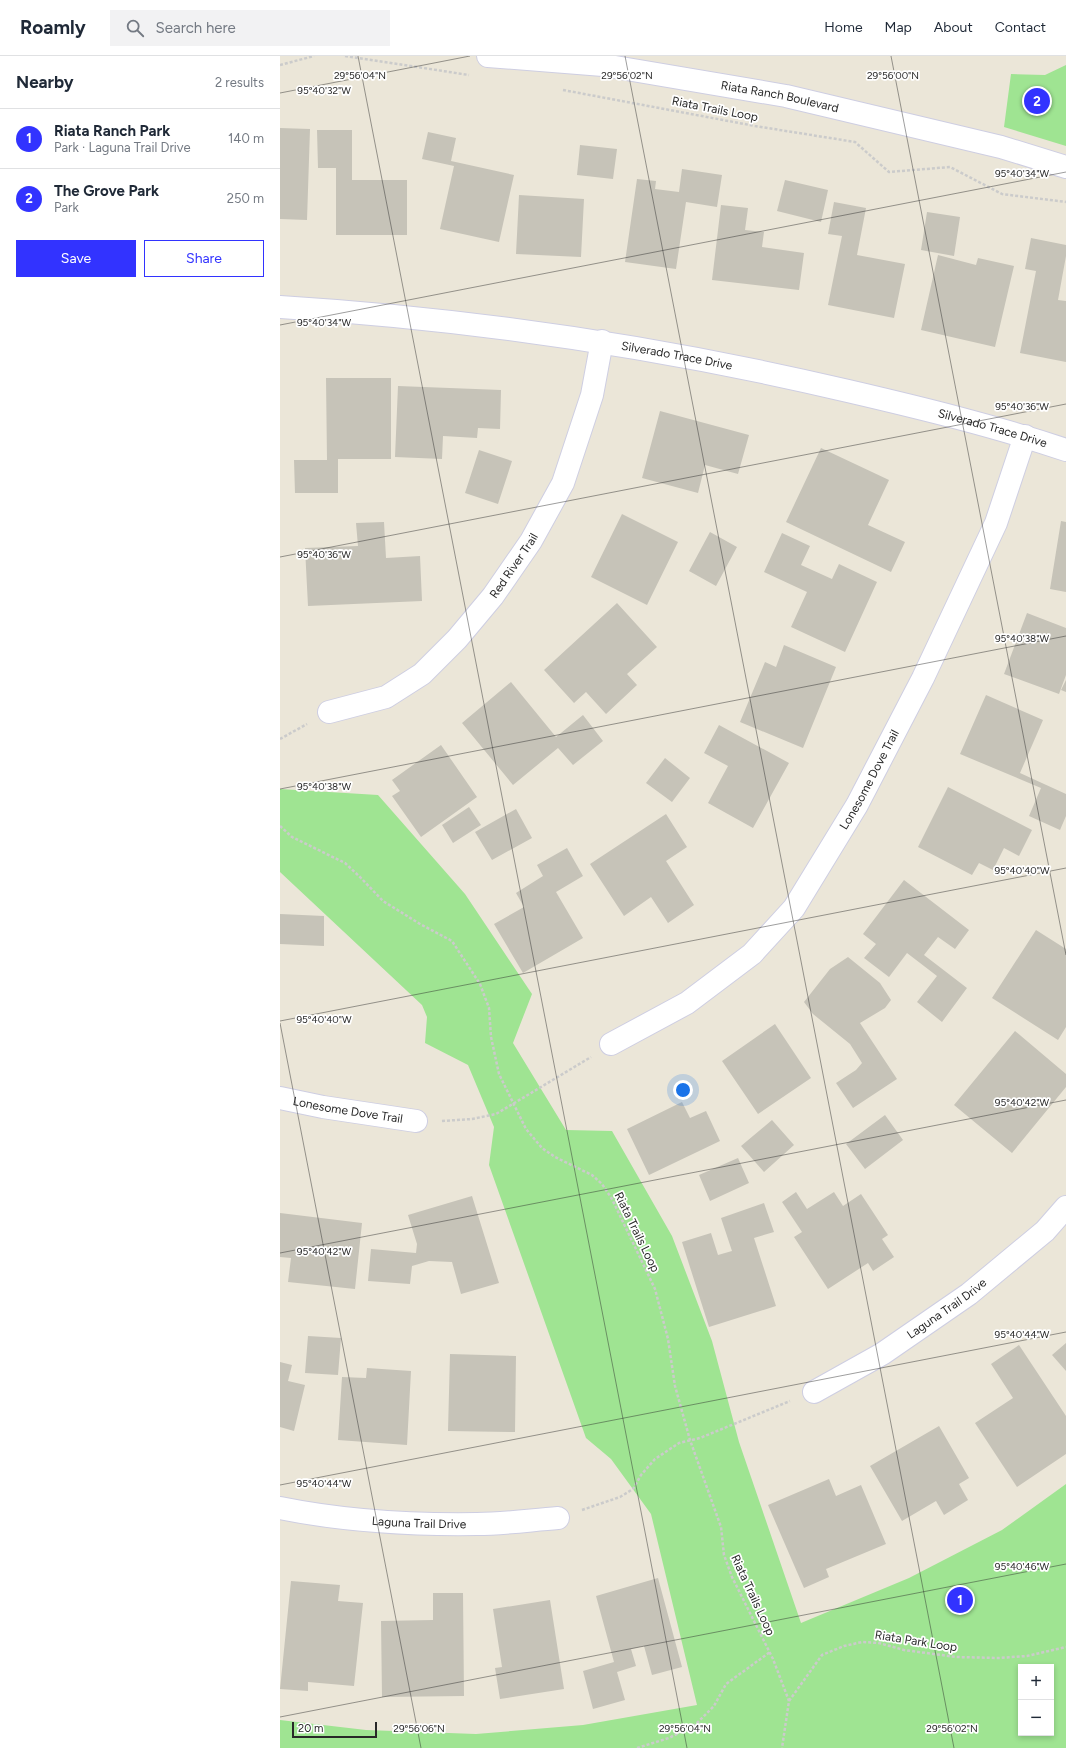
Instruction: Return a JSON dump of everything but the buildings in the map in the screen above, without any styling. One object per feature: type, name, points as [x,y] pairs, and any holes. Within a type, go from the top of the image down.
[{"type":"street","name":"Riata Ranch Boulevard","points":[[488,56],[604,60],[786,96],[1001,147],[1066,167]]},
{"type":"street","name":"Silverado Trace Drive","points":[[280,308],[450,321],[602,341],[778,375],[896,402],[1025,436],[1066,450]]},
{"type":"street","name":"Red River Trail","points":[[329,712],[386,697],[422,674],[457,639],[493,596],[531,541],[563,483],[592,395],[602,341]]},
{"type":"street","name":"Lonesome Dove Trail","points":[[611,1044],[687,1003],[752,954],[794,908],[857,805],[923,678],[996,524],[1025,436]]},
{"type":"street","name":"Lonesome Dove Trail","points":[[280,1098],[323,1108],[416,1122]]},
{"type":"street","name":"Laguna Trail Drive","points":[[814,1392],[882,1354],[968,1294],[1045,1231],[1066,1207]]},
{"type":"street","name":"Laguna Trail Drive","points":[[280,1508],[305,1513],[398,1522],[478,1524],[558,1518]]},
{"type":"path","points":[[280,65],[314,56]]},
{"type":"path","points":[[345,56],[471,75]]},
{"type":"path","name":"Riata Trails Loop","points":[[556,88],[755,126],[855,142],[888,172],[950,167],[1002,194],[1066,202]]},
{"type":"path","points":[[280,739],[329,712]]},
{"type":"path","name":"Riata Trails Loop","points":[[280,826],[292,837],[345,863],[383,901],[420,924],[452,941],[480,984],[489,1008],[491,1037],[500,1074],[526,1129],[542,1148],[555,1157],[592,1175],[602,1184],[612,1199],[655,1289],[668,1339],[675,1386],[690,1440],[721,1527],[724,1555],[732,1577],[770,1652],[789,1701]]},
{"type":"path","points":[[416,1122],[472,1119],[496,1114],[611,1044]]},
{"type":"path","points":[[558,1518],[620,1497],[634,1489],[641,1475],[655,1459],[679,1443],[700,1438],[814,1392]]},
{"type":"path","name":"Riata Park Loop","points":[[789,1701],[822,1655],[844,1646],[862,1642],[879,1642],[904,1650],[956,1657],[998,1658],[1027,1656],[1066,1646]]},
{"type":"path","points":[[637,1748],[669,1738],[696,1724],[714,1706],[726,1684],[770,1652]]},
{"type":"path","points":[[782,1748],[789,1701]]},
{"type":"green space","points":[[1066,65],[1066,146],[1004,127],[1011,74],[1045,75]]},
{"type":"green space","points":[[280,789],[378,795],[465,894],[532,994],[513,1043],[566,1130],[612,1131],[672,1236],[712,1341],[739,1442],[801,1623],[909,1578],[1002,1530],[1066,1484],[1066,1748],[280,1748],[280,1720],[366,1730],[476,1734],[583,1725],[697,1705],[651,1514],[611,1459],[586,1438],[489,1165],[494,1127],[468,1065],[425,1043],[427,1017],[422,1005],[280,872]]},
{"type":"place","name":"The Grove Park","points":[[1037,101]]},
{"type":"place","name":"Riata Ranch Park","points":[[960,1600]]}]
